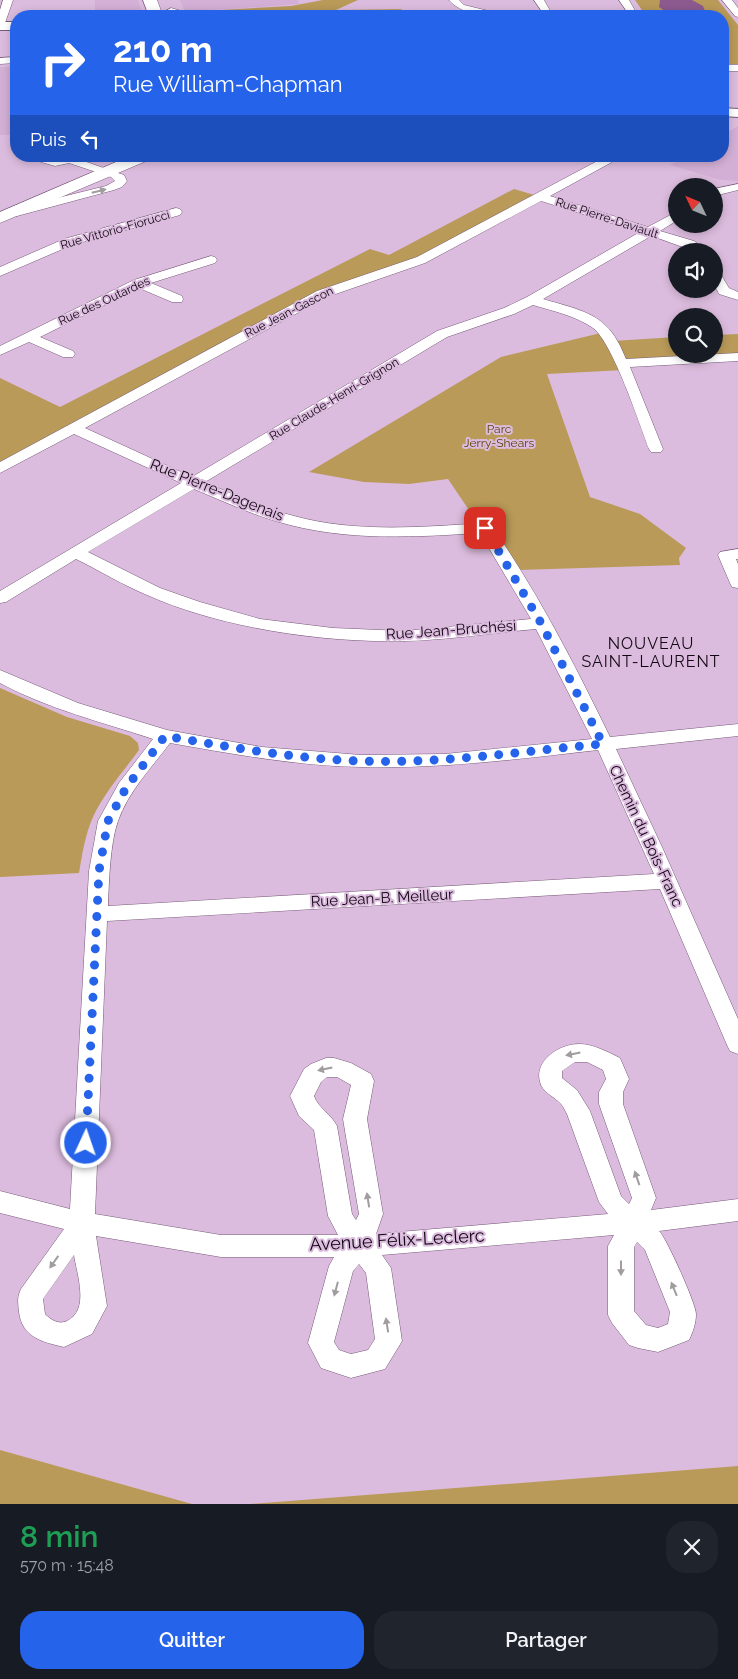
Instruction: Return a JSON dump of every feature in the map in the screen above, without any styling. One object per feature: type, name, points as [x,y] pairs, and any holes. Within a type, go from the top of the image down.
[{"type":"main road","points":[[101,170],[112,162]]},
{"type":"main road","points":[[3,212],[101,170],[126,162]]},
{"type":"street","points":[[0,25],[8,0]]},
{"type":"street","points":[[727,0],[738,14]]},
{"type":"street","points":[[457,3],[479,10]]},
{"type":"street","points":[[80,162],[101,170]]},
{"type":"street","name":"Rue Jean-Gascon","points":[[0,468],[322,294],[348,283],[421,260],[604,162]]},
{"type":"street","points":[[723,190],[738,188]]},
{"type":"street","name":"Rue Pierre-Daviault","points":[[541,197],[687,243]]},
{"type":"street","name":"Rue Vittorio-Fiorucci","points":[[0,272],[68,242],[176,212]]},
{"type":"street","name":"Rue Claude-Henri-Grignon","points":[[0,598],[442,334],[509,311],[532,300],[668,221]]},
{"type":"street","name":"Rue des Outardes","points":[[0,351],[139,283],[211,260]]},
{"type":"street","points":[[139,283],[177,299]]},
{"type":"street","points":[[723,289],[738,296]]},
{"type":"street","points":[[532,300],[600,326],[605,332],[621,363],[656,450]]},
{"type":"street","points":[[29,337],[68,354]]},
{"type":"street","points":[[621,363],[738,357]]},
{"type":"street","name":"Rue Pierre-Dagenais","points":[[74,428],[193,483],[250,507],[293,521],[343,529],[405,533],[485,528]]},
{"type":"street","name":"Chemin du Bois-Franc","points":[[485,528],[541,623],[603,744],[667,882],[738,1045]]},
{"type":"street","name":"Rue Jean-Bruchési","points":[[76,553],[154,592],[194,606],[259,624],[332,634],[404,636],[541,623]]},
{"type":"street","points":[[732,555],[738,583]]},
{"type":"street","points":[[0,676],[23,688],[72,707],[165,736],[262,752],[361,761],[445,760],[738,730]]},
{"type":"street","points":[[82,1222],[99,871],[108,821],[126,788],[165,736]]},
{"type":"street","name":"Rue Jean-B. Meilleur","points":[[97,914],[667,882]]},
{"type":"street","points":[[577,1052],[596,1056],[612,1064],[618,1079],[611,1092],[611,1104],[644,1198],[634,1223],[611,1202],[578,1111],[569,1097],[551,1082],[551,1068],[562,1056],[577,1052]]},
{"type":"street","points":[[332,1067],[348,1071],[363,1081],[356,1119],[371,1214],[358,1246],[340,1216],[325,1126],[306,1108],[302,1096],[307,1081],[316,1071],[332,1067]]},
{"type":"street","name":"Avenue Félix-Leclerc","points":[[0,1202],[82,1222],[221,1246],[358,1246],[634,1223],[738,1210]]},
{"type":"shaded area","points":[[95,0],[138,0],[141,10],[95,10]]},
{"type":"shaded area","points":[[180,0],[298,0],[299,4],[214,10],[184,10]]},
{"type":"shaded area","points":[[660,0],[692,0],[703,6],[705,10],[663,10],[659,7]]},
{"type":"shaded area","points":[[0,67],[10,67],[10,135],[0,135]]},
{"type":"shaded area","points":[[738,126],[738,181],[723,180],[723,178],[714,178],[670,165],[675,162],[729,162],[729,131]]},
{"type":"green space","points":[[323,0],[358,0],[336,10],[220,10],[291,6]]},
{"type":"green space","points":[[635,0],[718,0],[726,10],[642,10]]},
{"type":"green space","points":[[403,9],[400,10],[336,10]]},
{"type":"green space","points":[[729,14],[738,25],[738,64],[729,64]]},
{"type":"green space","points":[[514,189],[541,197],[421,260],[348,283],[0,468],[0,378],[60,407],[370,249],[389,255]]},
{"type":"green space","name":"Parc Jerry-Shears","points":[[605,332],[624,370],[547,374],[590,497],[640,514],[686,548],[679,558],[680,565],[518,570],[485,528],[473,516],[448,479],[409,484],[364,482],[309,472],[501,357]]},
{"type":"green space","points":[[738,334],[738,355],[723,356],[723,335]]},
{"type":"green space","points":[[668,338],[668,358],[629,360],[622,356],[613,341]]},
{"type":"green space","points":[[0,688],[67,717],[130,736],[138,743],[139,750],[97,808],[86,838],[79,873],[0,877]]},
{"type":"green space","points":[[0,1450],[192,1504],[0,1504]]},
{"type":"green space","points":[[738,1466],[738,1504],[251,1504]]},
{"type":"district","name":"NOUVEAU SAINT-LAURENT","points":[[651,652]]},
{"type":"route","points":[[86,1143],[99,871],[108,821],[126,788],[165,736],[262,752],[361,761],[445,760],[603,744],[541,623],[485,528]]}]
